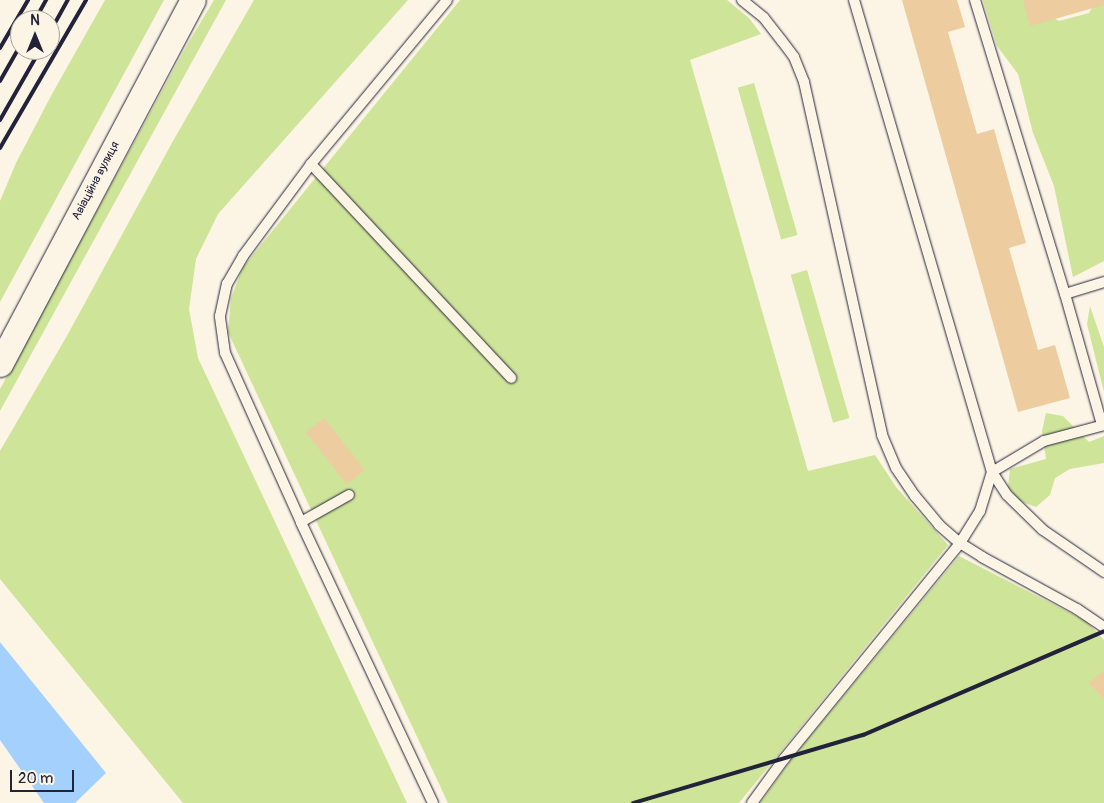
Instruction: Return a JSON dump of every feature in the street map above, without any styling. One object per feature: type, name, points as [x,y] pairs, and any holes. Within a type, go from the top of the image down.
[{"type":"street","name":"Авіаційна вулиця","points":[[0,364],[193,0]]},
{"type":"lane","points":[[433,803],[301,522],[225,353],[220,316],[228,284],[243,256],[311,164],[448,0]]},
{"type":"lane","points":[[742,0],[764,18],[782,41],[794,57],[804,82],[882,435],[896,468],[914,496],[939,525],[960,543],[1077,609],[1104,627]]},
{"type":"lane","points":[[854,0],[992,472],[1007,495],[1043,530],[1104,572]]},
{"type":"lane","points":[[752,803],[784,759],[960,543],[980,511],[992,472],[1044,441],[1103,425],[975,0]]},
{"type":"lane","points":[[311,164],[511,378]]},
{"type":"lane","points":[[1065,294],[1104,282]]},
{"type":"lane","points":[[301,522],[349,495]]},
{"type":"green space","points":[[105,0],[164,0],[0,302],[0,201],[16,163],[52,94]]},
{"type":"green space","points":[[214,0],[226,0],[0,411],[0,389],[187,45]]},
{"type":"green space","points":[[254,0],[408,0],[218,214],[196,259],[189,309],[198,358],[407,803],[183,803],[0,579],[0,451],[68,334],[173,141]]},
{"type":"green space","points":[[460,0],[727,0],[749,18],[761,34],[690,60],[808,471],[875,455],[896,487],[948,545],[739,803],[448,803],[228,332],[231,298],[243,267]]},
{"type":"green space","points":[[983,0],[1030,0],[1033,5],[1059,21],[1089,13],[1096,0],[1104,0],[1104,261],[1073,277],[1054,186],[1033,133],[1018,74],[997,46]]},
{"type":"green space","points":[[754,83],[798,235],[781,240],[738,88]]},
{"type":"green space","points":[[807,270],[849,418],[833,423],[791,275]]},
{"type":"green space","points":[[1090,306],[1104,347],[1104,392],[1087,324]]},
{"type":"green space","points":[[1046,413],[1063,416],[1089,442],[1104,436],[1104,463],[1070,469],[1055,478],[1050,495],[1036,507],[1019,501],[1008,487],[1010,469],[1046,459],[1042,431]]},
{"type":"green space","points":[[959,556],[1086,621],[1104,640],[1104,803],[760,803],[793,757]]},
{"type":"water","points":[[0,642],[106,773],[75,803],[44,803],[0,740]]},
{"type":"building","points":[[902,0],[957,0],[965,27],[948,32],[977,134],[994,129],[1026,243],[1009,248],[1038,350],[1055,345],[1070,398],[1018,412]]},
{"type":"building","points":[[1023,0],[1104,0],[1104,5],[1030,26]]},
{"type":"building","points":[[324,418],[365,470],[347,484],[306,432]]},
{"type":"building","points":[[1104,672],[1104,699],[1089,683]]},
{"type":"railway","points":[[0,48],[28,0]]},
{"type":"railway","points":[[40,10],[46,0]]},
{"type":"railway","points":[[60,14],[68,0]]},
{"type":"railway","points":[[0,148],[86,0]]},
{"type":"railway","points":[[0,81],[12,60]]},
{"type":"railway","points":[[0,120],[34,60]]},
{"type":"railway","points":[[633,803],[863,735],[1104,631]]}]
